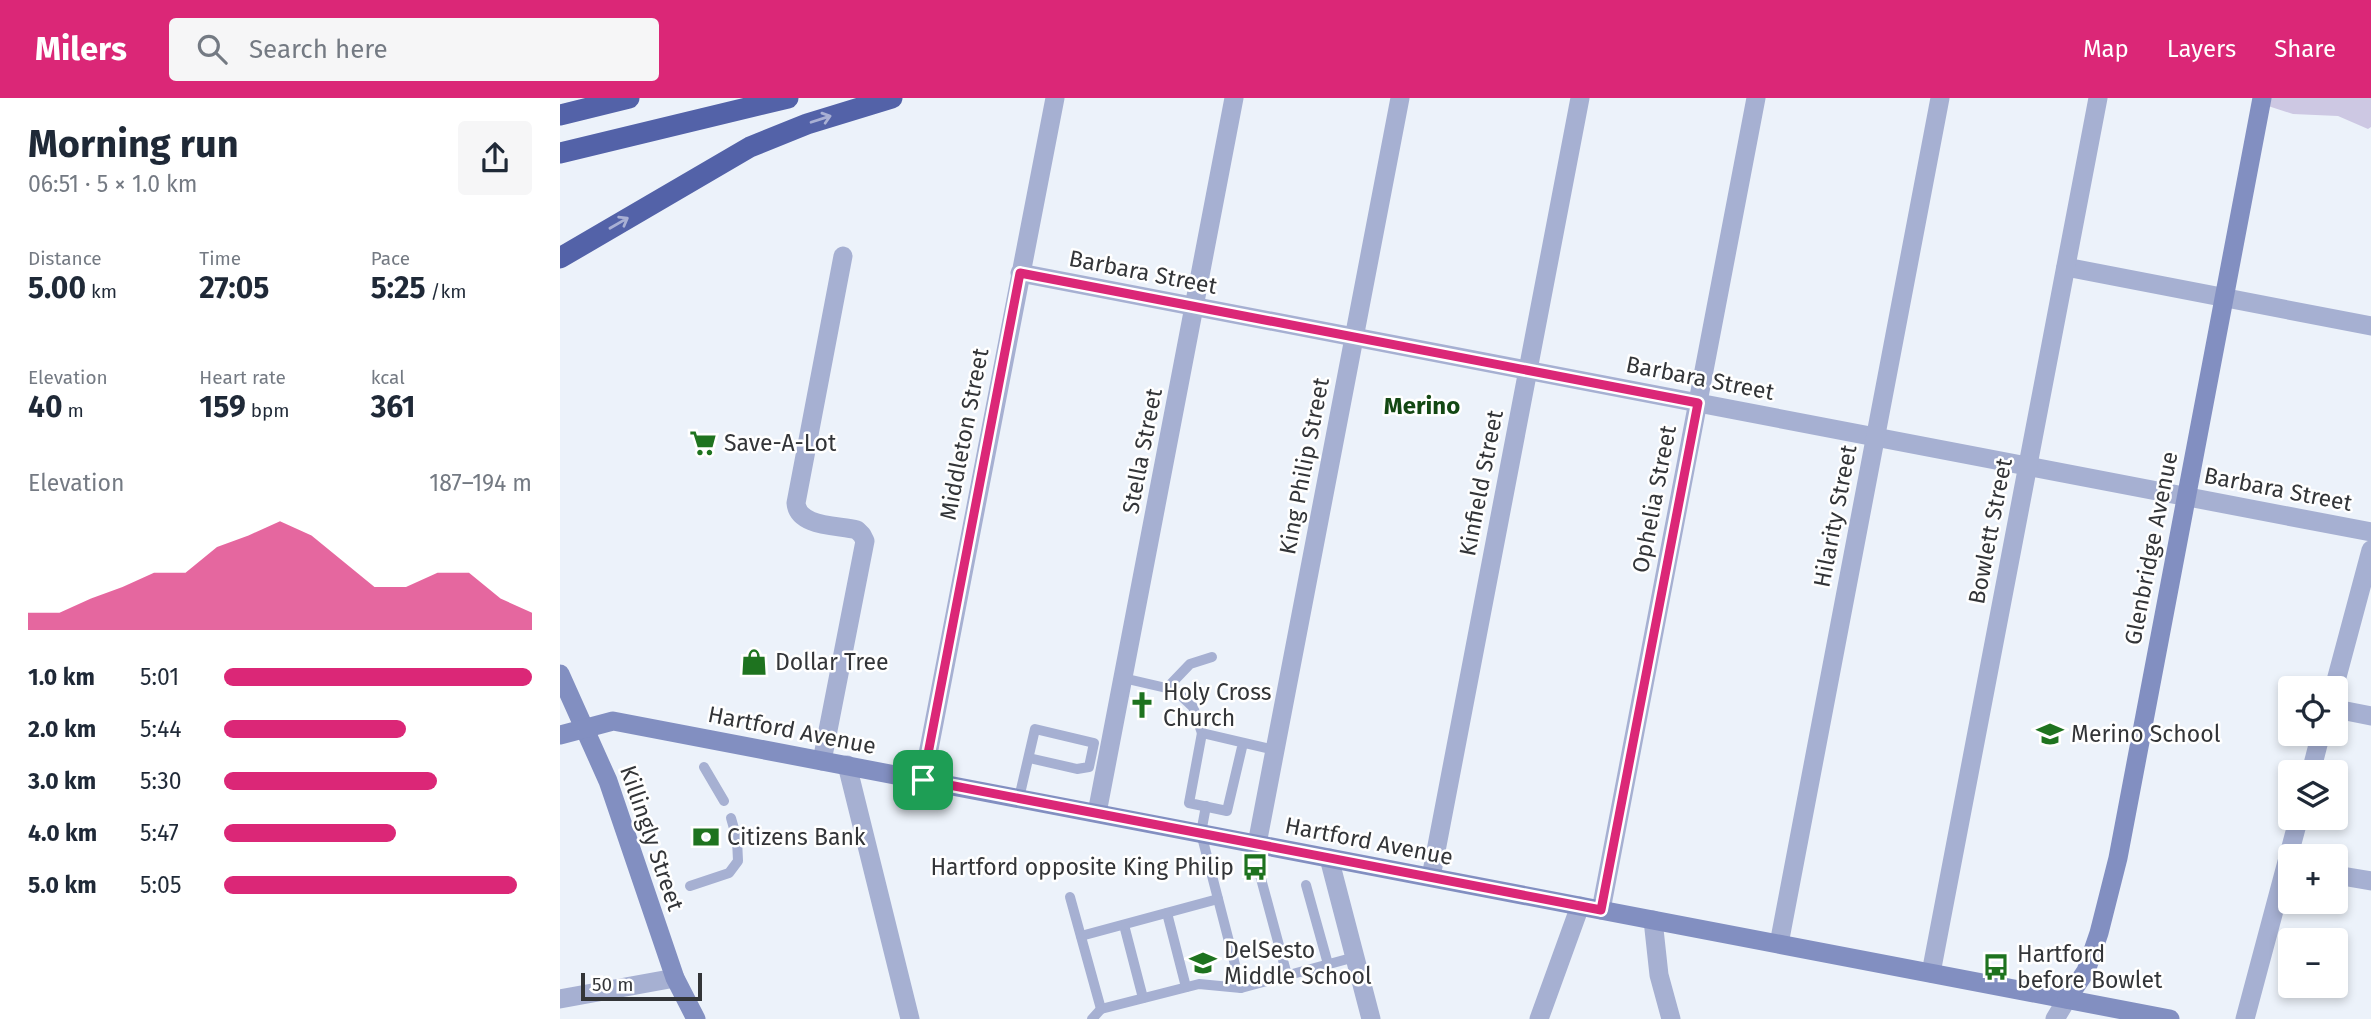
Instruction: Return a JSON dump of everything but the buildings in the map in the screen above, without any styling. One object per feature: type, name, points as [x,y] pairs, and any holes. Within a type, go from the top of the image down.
[{"type":"highway","points":[[560,115],[629,98]]},
{"type":"highway","points":[[560,153],[788,98]]},
{"type":"highway","points":[[560,258],[750,147],[807,124],[892,98]]},
{"type":"highway","points":[[560,168],[707,118]]},
{"type":"main road","name":"Glenbridge Avenue","points":[[2067,999],[2086,971],[2118,858],[2262,98]]},
{"type":"main road","name":"Killingly Street","points":[[561,678],[621,814],[675,978],[696,1019]]},
{"type":"main road","name":"Hartford Avenue","points":[[560,735],[612,721],[2170,1019]]},
{"type":"street","name":"Middleton Street","points":[[923,780],[1055,98]]},
{"type":"street","name":"Stella Street","points":[[1097,813],[1097,769],[1123,678],[1234,98]]},
{"type":"street","name":"King Philip Street","points":[[1257,844],[1400,98]]},
{"type":"street","name":"Kinfield Street","points":[[1431,877],[1580,98]]},
{"type":"street","name":"Ophelia Street","points":[[1601,910],[1756,98]]},
{"type":"street","name":"Hilarity Street","points":[[1779,944],[1940,98]]},
{"type":"street","name":"Bowlett Street","points":[[1931,973],[2098,98]]},
{"type":"street","points":[[822,761],[865,541],[857,530],[805,519],[797,512],[796,503],[843,256]]},
{"type":"street","points":[[2066,267],[2371,327]]},
{"type":"street","name":"Barbara Street","points":[[1020,273],[2371,532]]},
{"type":"street","points":[[2337,676],[2371,550]]},
{"type":"street","points":[[2348,711],[2371,716]]},
{"type":"street","points":[[847,765],[911,1019]]},
{"type":"street","points":[[1329,858],[1371,1019]]},
{"type":"street","points":[[2348,877],[2371,881]]},
{"type":"street","points":[[2245,1019],[2278,902]]},
{"type":"street","points":[[1539,1019],[1580,906]]},
{"type":"street","points":[[1653,920],[1659,975],[1671,1019]]},
{"type":"street","points":[[560,999],[675,978]]},
{"type":"street","points":[[2054,1019],[2067,999]]},
{"type":"lane","points":[[1167,688],[1190,664],[1212,657]]},
{"type":"lane","points":[[1123,678],[1175,690],[1192,707],[1202,733],[1189,803],[1227,811],[1243,743]]},
{"type":"lane","points":[[1019,798],[1035,729],[1094,743],[1097,769],[1077,769],[1029,758]]},
{"type":"lane","points":[[1202,733],[1275,750]]},
{"type":"lane","points":[[704,767],[724,801]]},
{"type":"lane","points":[[1206,806],[1201,833],[1241,988]]},
{"type":"lane","points":[[690,886],[729,873],[738,862],[737,839],[731,818]]},
{"type":"lane","points":[[1260,875],[1287,975]]},
{"type":"lane","points":[[1306,885],[1328,964]]},
{"type":"lane","points":[[1070,897],[1101,1009]]},
{"type":"lane","points":[[1081,936],[1218,899]]},
{"type":"lane","points":[[1167,913],[1186,987]]},
{"type":"lane","points":[[1124,925],[1143,998]]},
{"type":"lane","points":[[1092,1019],[1101,1009],[1186,987],[1199,984],[1241,988],[1356,957]]},
{"type":"shaded area","points":[[2262,98],[2371,98],[2371,127],[2368,129],[2338,116],[2293,114],[2265,105]]},
{"type":"place","name":"Save-A-Lot","points":[[703,443]]},
{"type":"place","name":"Dollar Tree","points":[[754,662]]},
{"type":"place","name":"Holy Cross Church","points":[[1142,705]]},
{"type":"place","name":"Merino School","points":[[2050,734]]},
{"type":"place","name":"Citizens Bank","points":[[706,837]]},
{"type":"place","name":"Hartford opposite King Philip","points":[[1255,867]]},
{"type":"place","name":"DelSesto Middle School","points":[[1203,963]]},
{"type":"place","name":"Hartford before Bowlet","points":[[1996,967]]},
{"type":"district","name":"Merino","points":[[1422,406]]},
{"type":"route","points":[[1020,273],[1698,403],[1601,910],[923,780],[1020,273]]}]
